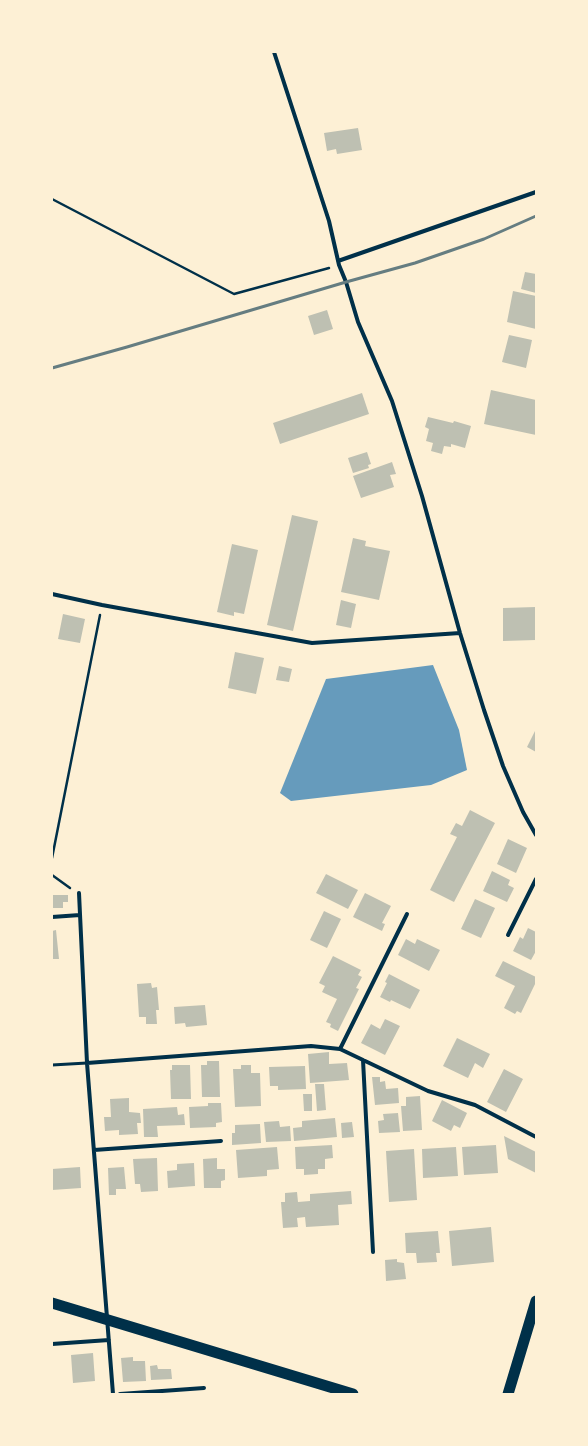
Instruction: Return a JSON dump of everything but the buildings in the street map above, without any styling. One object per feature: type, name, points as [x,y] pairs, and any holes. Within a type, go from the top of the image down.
[{"type":"highway","points":[[508,1394],[536,1301]]},
{"type":"highway","points":[[52,1303],[352,1394]]},
{"type":"street","points":[[274,52],[329,221],[338,263],[346,282],[358,322],[392,401],[422,496],[460,633],[484,710],[503,766],[523,812],[536,834]]},
{"type":"street","points":[[338,263],[536,192]]},
{"type":"street","points":[[52,594],[102,605],[312,643],[460,633]]},
{"type":"street","points":[[508,935],[536,879]]},
{"type":"street","points":[[79,893],[87,1063],[113,1394]]},
{"type":"street","points":[[340,1049],[407,914]]},
{"type":"street","points":[[52,917],[80,915]]},
{"type":"street","points":[[87,1063],[311,1046],[340,1049],[428,1091],[475,1105],[536,1136]]},
{"type":"street","points":[[363,1060],[373,1252]]},
{"type":"street","points":[[94,1150],[221,1141]]},
{"type":"street","points":[[52,1344],[109,1340]]},
{"type":"street","points":[[120,1394],[204,1388]]},
{"type":"lane","points":[[52,1065],[87,1063]]},
{"type":"path","points":[[52,199],[234,294],[338,263]]},
{"type":"path","points":[[52,858],[102,605]]},
{"type":"path","points":[[52,875],[79,893]]},
{"type":"water","points":[[433,665],[459,730],[467,770],[431,785],[291,801],[280,793],[326,679]]},
{"type":"railway","points":[[52,368],[415,263],[484,239],[536,216]]}]
